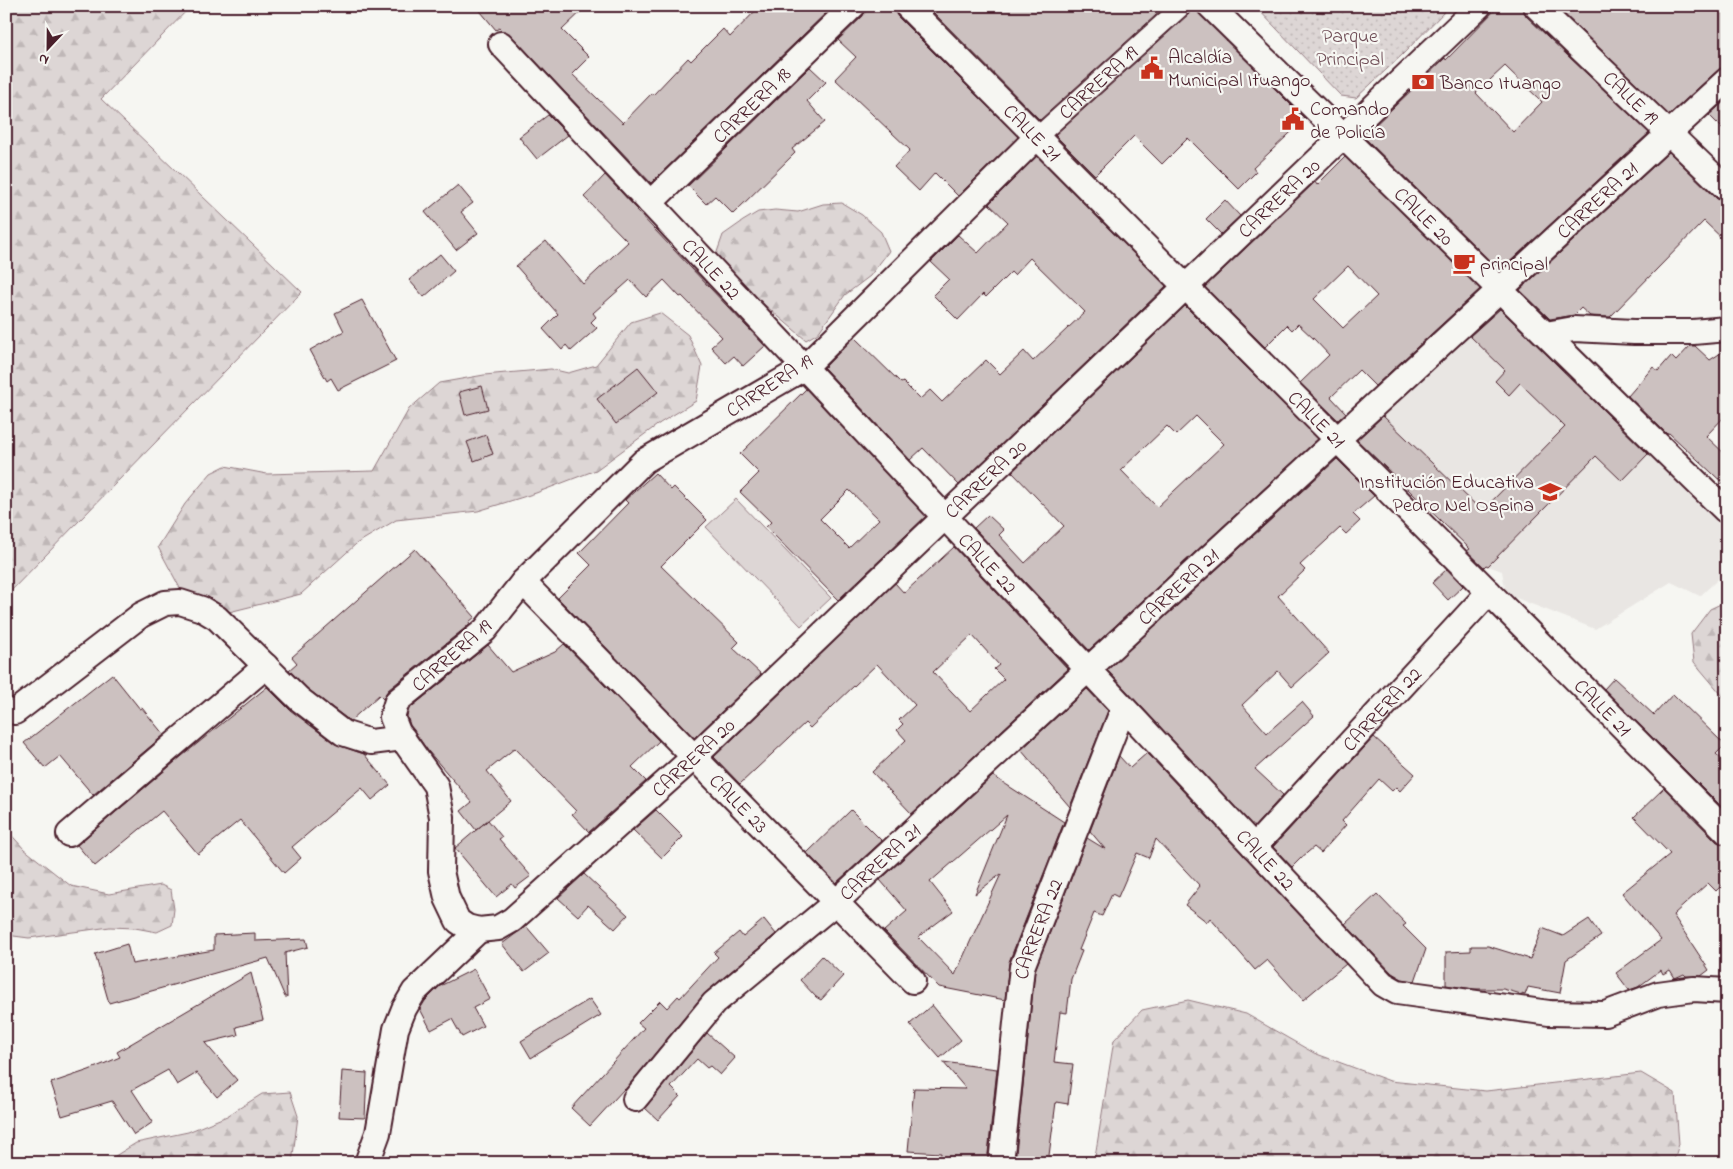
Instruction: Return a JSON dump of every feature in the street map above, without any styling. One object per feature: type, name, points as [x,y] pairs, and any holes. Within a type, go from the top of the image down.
[{"type":"street","name":"CARRERA 18","points":[[650,204],[853,6]]},
{"type":"street","name":"CALLE 21","points":[[907,6],[1727,832]]},
{"type":"street","name":"CARRERA 19","points":[[479,930],[467,928],[458,921],[447,898],[441,871],[442,817],[436,786],[398,732],[392,717],[397,701],[485,630],[523,582],[644,461],[804,368],[1037,137],[1182,6]]},
{"type":"street","name":"CALLE 20","points":[[1210,6],[1725,510]]},
{"type":"street","name":"CARRERA 20","points":[[479,930],[498,928],[512,920],[694,757],[1479,6]]},
{"type":"street","name":"CALLE 19","points":[[1536,6],[1727,189]]},
{"type":"street","name":"CALLE 22","points":[[501,44],[1383,984],[1397,992],[1549,1013],[1605,1014],[1658,994],[1694,989],[1727,992]]},
{"type":"street","name":"CARRERA 21","points":[[635,1099],[714,1003],[836,902],[1727,80]]},
{"type":"street","points":[[1546,334],[1574,329],[1634,332],[1693,332],[1727,329]]},
{"type":"street","name":"CALLE 23","points":[[523,582],[913,980]]},
{"type":"street","name":"CARRERA 22","points":[[1254,847],[1489,592]]},
{"type":"street","points":[[15,712],[141,615],[165,604],[180,602],[202,609],[217,618],[299,698],[343,733],[370,742],[403,738]]},
{"type":"street","points":[[69,834],[266,666]]},
{"type":"street","name":"CARRERA 22","points":[[1001,1163],[1022,967],[1124,709]]},
{"type":"street","points":[[367,1163],[378,1133],[396,1029],[404,1009],[414,992],[479,930]]},
{"type":"shaded area","name":"Institución Educativa Pedro Nel Ospina","points":[[1500,301],[1651,451],[1727,533],[1727,571],[1700,596],[1671,582],[1595,629],[1506,594],[1502,571],[1488,566],[1358,440]]},
{"type":"green space","points":[[6,6],[191,6],[101,99],[302,292],[6,596]]},
{"type":"green space","name":"Parque Principal","points":[[1255,6],[1450,6],[1356,98],[1341,96]]},
{"type":"green space","points":[[842,203],[862,215],[881,232],[889,251],[870,276],[845,295],[818,333],[806,340],[759,300],[716,255],[723,235],[758,212],[775,210],[798,212],[823,204]]},
{"type":"green space","points":[[660,313],[688,335],[702,366],[696,401],[660,423],[596,470],[536,493],[478,511],[396,520],[356,544],[301,594],[225,613],[181,590],[158,547],[185,504],[211,473],[225,466],[267,474],[374,471],[409,409],[439,383],[484,375],[551,369],[568,373],[596,365],[631,322]]},
{"type":"green space","points":[[736,499],[831,598],[801,626],[706,527]]},
{"type":"green space","points":[[1727,601],[1727,701],[1694,662],[1691,634],[1710,609]]},
{"type":"green space","points":[[6,829],[24,849],[71,886],[109,894],[161,885],[171,890],[174,909],[172,925],[157,932],[135,928],[110,927],[29,938],[6,935]]},
{"type":"green space","points":[[1188,1000],[1246,1014],[1314,1053],[1390,1081],[1486,1091],[1641,1073],[1675,1093],[1679,1144],[1673,1163],[1094,1163],[1114,1040],[1142,1010]]},
{"type":"green space","points":[[290,1092],[298,1116],[292,1163],[104,1163],[136,1143],[188,1132],[227,1116],[262,1094]]},
{"type":"building","points":[[476,6],[587,6],[562,30],[589,57],[572,74],[623,123],[688,58],[691,61],[723,29],[730,37],[760,6],[833,6],[651,183],[511,35],[499,28],[496,30]]},
{"type":"building","points":[[866,6],[894,6],[897,16],[1018,137],[958,196],[935,173],[919,191],[894,167],[910,150],[835,79],[856,57],[838,40],[863,16]]},
{"type":"building","points":[[927,6],[1166,6],[1040,120]]},
{"type":"building","points":[[1192,6],[1305,119],[1253,168],[1256,172],[1239,189],[1188,138],[1162,164],[1134,136],[1095,175],[1055,135],[1189,14]]},
{"type":"building","points":[[1499,6],[1523,6],[1526,16],[1649,133],[1500,271],[1365,138],[1370,134],[1370,130],[1445,58],[1446,60]],"holes":[[[1505,66],[1542,102],[1513,132],[1476,93]]]},
{"type":"building","points":[[1556,6],[1727,6],[1727,67],[1718,70],[1669,115]]},
{"type":"building","points":[[810,67],[826,82],[807,101],[825,122],[792,149],[795,153],[733,214],[715,196],[706,204],[688,186]]},
{"type":"building","points":[[1727,99],[1727,133],[1709,115]]},
{"type":"building","points":[[548,115],[568,135],[537,159],[519,137]]},
{"type":"building","points":[[1669,152],[1717,199],[1727,202],[1727,243],[1704,221],[1610,317],[1590,316],[1581,308],[1574,315],[1550,319],[1520,290]]},
{"type":"building","points":[[1037,156],[1166,286],[959,485],[923,448],[910,460],[824,368],[854,337],[920,399],[930,390],[942,402],[986,360],[1000,374],[1024,351],[1033,361],[1085,312],[1030,258],[1014,275],[1011,272],[986,297],[983,294],[958,320],[933,295],[949,279],[931,262],[958,235],[978,253],[1008,222],[989,204]]},
{"type":"building","points":[[1345,157],[1480,289],[1375,386],[1359,370],[1331,397],[1346,413],[1338,420],[1300,383],[1329,355],[1314,339],[1298,324],[1292,330],[1287,325],[1265,347],[1205,287],[1315,182],[1317,185]],"holes":[[[1348,266],[1377,296],[1343,328],[1314,299]]]},
{"type":"building","points":[[605,175],[765,346],[743,366],[734,356],[726,363],[711,347],[722,337],[664,280],[646,297],[630,280],[593,313],[596,317],[591,322],[597,328],[571,351],[566,345],[562,350],[543,329],[558,314],[516,266],[546,241],[583,284],[628,242],[584,197]]},
{"type":"building","points":[[458,185],[473,203],[461,212],[478,233],[456,250],[425,212]]},
{"type":"building","points":[[1225,200],[1240,216],[1221,234],[1206,219]]},
{"type":"building","points":[[440,254],[454,271],[424,297],[409,280]]},
{"type":"building","points":[[362,300],[396,361],[338,390],[331,378],[327,381],[310,350],[344,331],[335,313]]},
{"type":"building","points":[[1185,306],[1318,439],[1089,650],[974,528],[988,515],[1004,530],[999,535],[1025,563],[1064,526],[1012,472]],"holes":[[[1196,416],[1224,444],[1157,507],[1121,470],[1167,426],[1176,435]]]},
{"type":"building","name":"Institución Educativa Pedro Nel Ospina","points":[[1500,309],[1648,454],[1622,481],[1596,456],[1488,566],[1484,567],[1467,551],[1470,549],[1357,440],[1383,416],[1482,511],[1565,427],[1520,383],[1509,395],[1495,381],[1505,370],[1470,336]]},
{"type":"building","points":[[1690,346],[1695,346],[1710,360],[1727,349],[1727,414],[1706,436],[1727,456],[1727,487],[1669,433],[1667,434],[1628,396],[1653,367],[1658,371],[1671,356],[1676,361]]},
{"type":"building","points":[[638,367],[658,392],[616,424],[597,399]]},
{"type":"building","points":[[482,386],[488,409],[465,415],[459,392]]},
{"type":"building","points":[[806,389],[926,516],[838,600],[766,527],[771,522],[740,492],[759,473],[740,454]],"holes":[[[849,490],[879,519],[849,548],[820,519]]]},
{"type":"building","points":[[486,435],[493,454],[474,461],[467,442]]},
{"type":"building","points":[[1337,459],[1374,496],[1353,514],[1360,521],[1346,534],[1340,528],[1300,565],[1305,570],[1278,596],[1329,653],[1292,687],[1278,671],[1242,705],[1267,733],[1302,702],[1314,716],[1255,769],[1283,795],[1254,827],[1107,670]]},
{"type":"building","points":[[655,473],[671,490],[674,487],[707,520],[661,566],[739,642],[733,648],[761,674],[694,738],[558,598],[591,565],[579,553],[628,503],[625,500]]},
{"type":"building","points":[[954,547],[1068,669],[912,814],[872,772],[906,740],[897,730],[903,724],[899,720],[915,705],[877,664],[810,728],[805,723],[740,784],[714,757],[895,583],[904,593]],"holes":[[[972,635],[999,665],[994,669],[1004,679],[970,711],[933,672]]]},
{"type":"building","points":[[415,549],[475,617],[469,622],[470,624],[388,690],[383,699],[379,695],[350,721],[308,689],[289,670],[297,663],[292,657]]},
{"type":"building","points":[[1447,569],[1463,586],[1448,600],[1432,583]]},
{"type":"building","points":[[564,644],[659,741],[632,767],[646,781],[589,832],[572,814],[576,811],[515,748],[487,771],[511,801],[476,830],[461,811],[472,802],[428,751],[410,725],[407,716],[409,709],[488,645],[511,672],[555,652]]},
{"type":"building","points":[[112,674],[164,735],[93,795],[60,756],[45,768],[24,743]]},
{"type":"building","points":[[1614,678],[1654,715],[1673,694],[1725,745],[1716,754],[1727,764],[1727,812],[1604,689]]},
{"type":"building","points":[[267,687],[290,710],[335,744],[364,754],[390,785],[372,800],[362,788],[292,847],[301,858],[284,873],[240,820],[198,854],[162,811],[95,866],[77,845]]},
{"type":"building","points":[[1087,689],[1108,711],[1070,807],[1021,750]]},
{"type":"building","points":[[1374,737],[1415,774],[1400,791],[1396,787],[1392,791],[1379,779],[1342,821],[1346,825],[1321,853],[1314,847],[1292,867],[1273,847]]},
{"type":"building","points":[[1147,753],[1346,964],[1303,1000],[1267,960],[1255,970],[1210,918],[1207,922],[1185,905],[1200,886],[1156,839],[1149,858],[1137,853],[1118,897],[1112,894],[1102,916],[1094,913],[1079,950],[1082,951],[1071,979],[1067,1013],[1060,1012],[1054,1062],[1073,1064],[1068,1104],[1056,1102],[1048,1163],[1015,1163],[1035,970],[1087,838],[1105,849],[1090,831],[1119,756],[1130,768]]},
{"type":"building","points":[[993,776],[1064,822],[1009,962],[1005,1000],[939,987],[884,931],[907,911],[880,880]],"holes":[[[1007,815],[975,894],[1001,874],[955,975],[918,937],[953,911],[930,882]]]},
{"type":"building","points":[[1664,788],[1717,842],[1727,845],[1727,880],[1716,891],[1708,883],[1673,915],[1709,970],[1701,976],[1686,976],[1684,974],[1675,978],[1670,970],[1663,974],[1661,970],[1638,987],[1629,990],[1616,973],[1661,940],[1622,893],[1670,854],[1634,817]]},
{"type":"building","points":[[656,810],[683,837],[662,858],[633,830]]},
{"type":"building","points":[[851,810],[882,841],[836,883],[807,853]]},
{"type":"building","points":[[488,820],[502,837],[499,839],[531,876],[515,888],[512,884],[496,897],[455,848]]},
{"type":"building","points":[[584,874],[628,915],[615,929],[588,905],[578,916],[558,898]]},
{"type":"building","points":[[1377,894],[1406,924],[1403,926],[1426,949],[1415,981],[1402,979],[1392,973],[1345,924]]},
{"type":"building","points":[[764,919],[776,934],[704,994],[625,1090],[590,1126],[571,1108],[644,1028],[638,1023],[660,1001],[667,1008],[678,996],[680,998],[718,957],[714,953],[739,932],[743,937]]},
{"type":"building","points":[[1589,919],[1601,936],[1566,960],[1560,993],[1528,987],[1525,995],[1503,989],[1474,989],[1446,985],[1446,952],[1471,951],[1471,946],[1488,946],[1530,959],[1542,928],[1563,936]]},
{"type":"building","points":[[526,926],[549,953],[524,972],[502,944]]},
{"type":"building","points":[[255,933],[255,941],[306,939],[308,947],[285,953],[287,997],[285,997],[268,958],[109,1003],[95,954],[127,944],[132,964],[214,950],[214,935]]},
{"type":"building","points":[[822,956],[843,976],[821,1000],[800,980]]},
{"type":"building","points":[[474,969],[490,999],[473,1008],[483,1026],[462,1037],[452,1019],[431,1030],[420,1009],[425,1001],[440,986]]},
{"type":"building","points":[[251,973],[263,1020],[236,1027],[238,1035],[205,1043],[237,1080],[217,1097],[197,1073],[177,1085],[168,1070],[132,1090],[153,1122],[134,1135],[112,1101],[62,1116],[51,1083],[120,1057],[117,1052]]},
{"type":"building","points":[[590,999],[601,1015],[531,1058],[521,1041]]},
{"type":"building","points":[[932,1005],[961,1040],[940,1058],[910,1024]]},
{"type":"building","points":[[707,1033],[735,1058],[720,1075],[710,1066],[707,1068],[697,1059],[671,1087],[680,1096],[658,1120],[645,1108]]},
{"type":"building","points":[[943,1062],[997,1069],[987,1163],[940,1163],[941,1153],[908,1151],[914,1088],[966,1089]]},
{"type":"building","points":[[342,1071],[367,1073],[365,1118],[339,1117]]},
{"type":"place","name":"Alcaldía Municipal Ituango","points":[[1152,68]]},
{"type":"place","name":"Banco Ituango","points":[[1423,82]]},
{"type":"place","name":"Comando de Policía","points":[[1293,119]]},
{"type":"place","name":"principal","points":[[1464,263]]},
{"type":"place","name":"Institución Educativa Pedro Nel Ospina","points":[[1550,492]]}]
